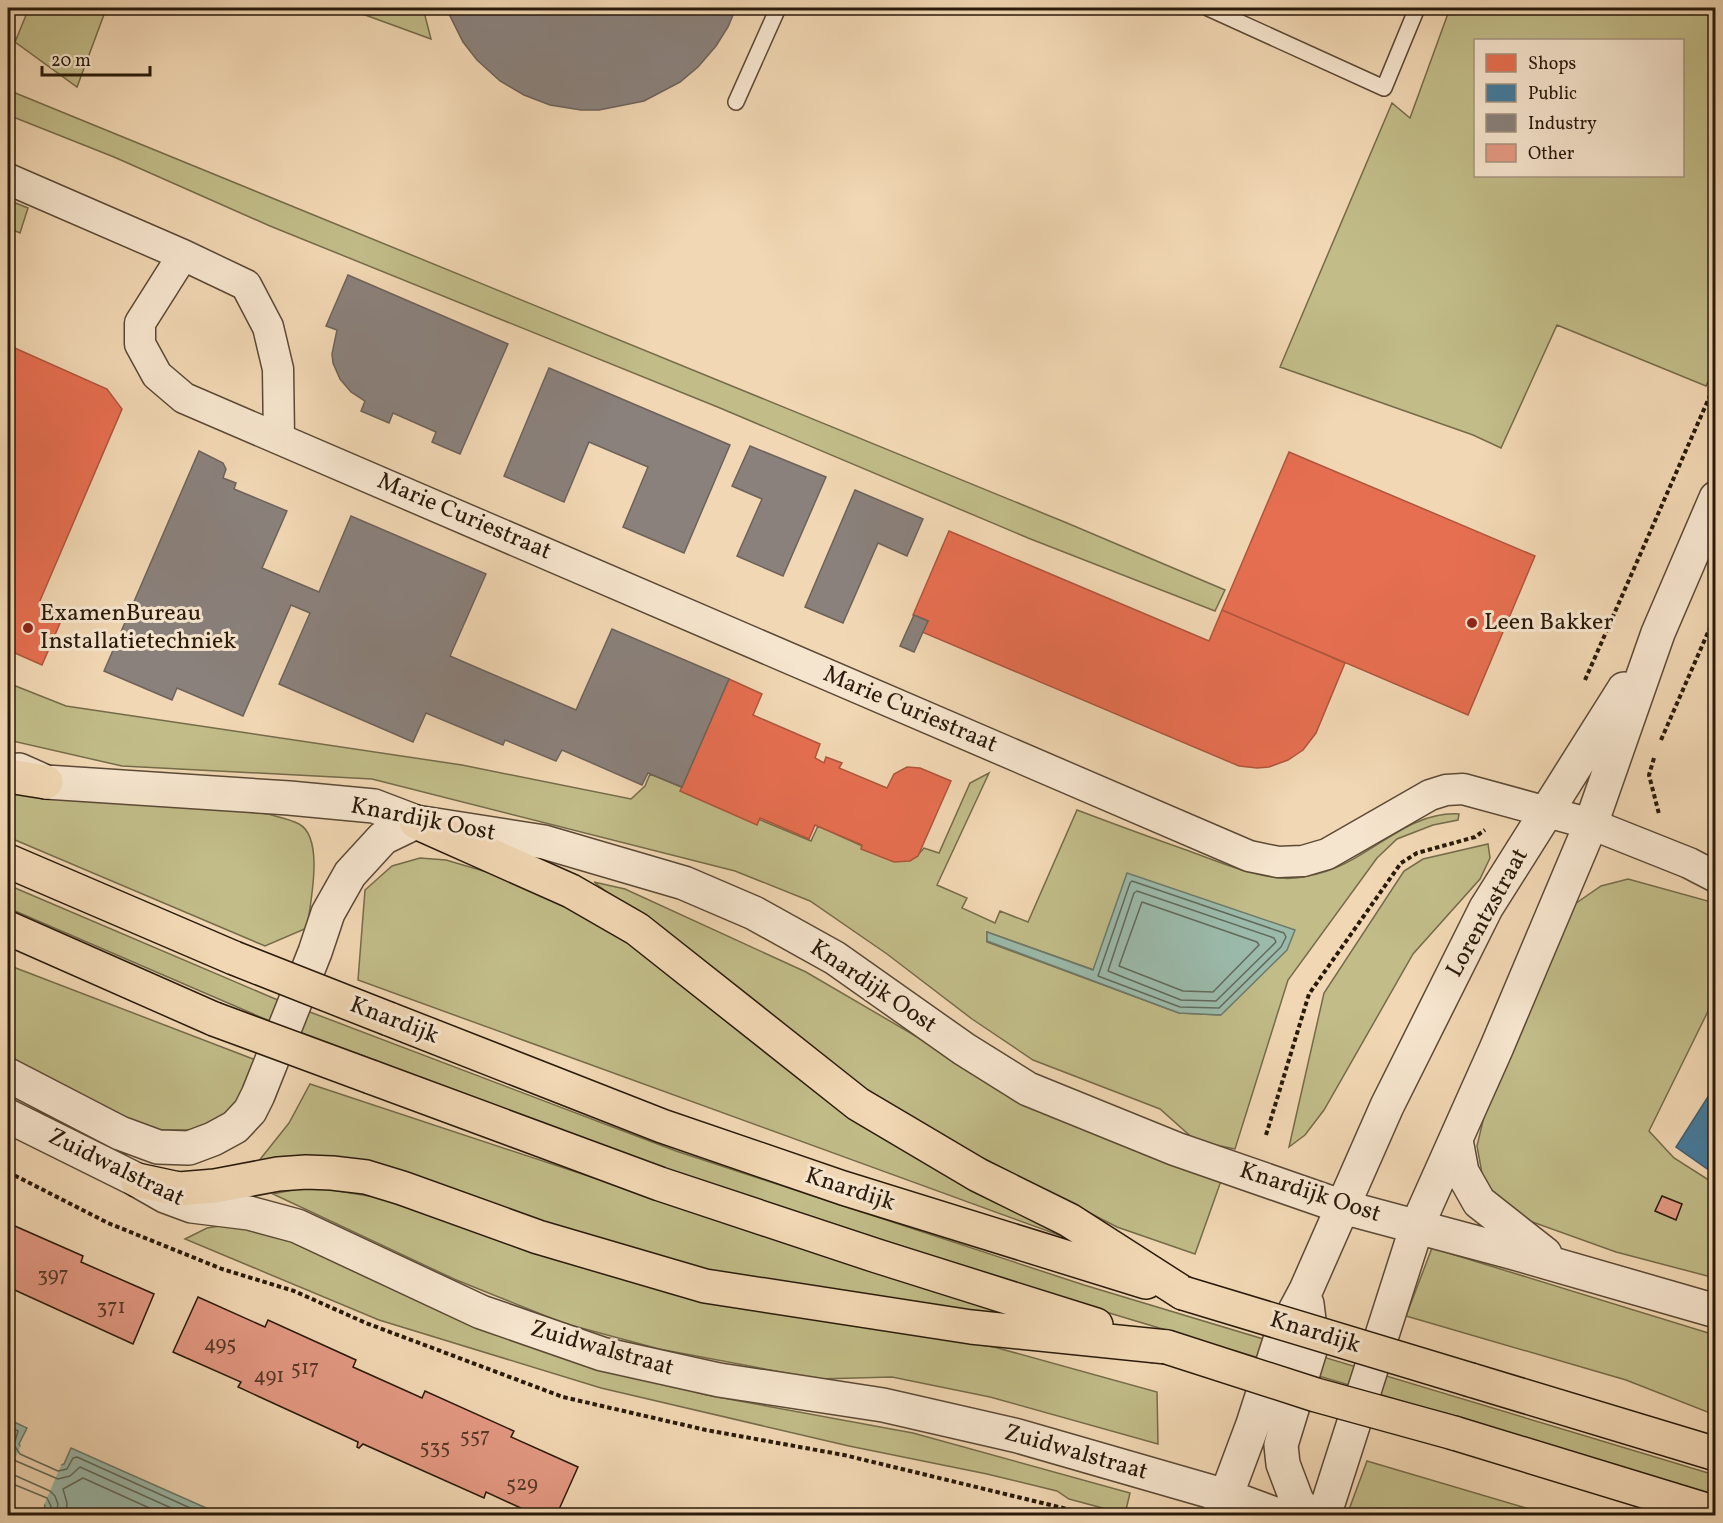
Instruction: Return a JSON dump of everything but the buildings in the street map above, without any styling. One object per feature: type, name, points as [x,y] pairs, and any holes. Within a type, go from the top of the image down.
[{"type":"main road","points":[[8,776],[46,782]]},
{"type":"main road","points":[[416,822],[571,891],[637,929],[858,1104],[978,1175],[1069,1220],[1182,1293]]},
{"type":"main road","name":"Knardijk","points":[[8,861],[234,958],[662,1126],[965,1227],[1716,1454]]},
{"type":"main road","points":[[8,928],[214,1019],[660,1184],[877,1256],[1316,1395],[1454,1433],[1716,1513]]},
{"type":"main road","points":[[136,1179],[179,1189],[215,1186],[278,1174],[306,1172],[366,1178],[402,1188],[538,1237],[705,1286],[971,1327],[1167,1347]]},
{"type":"street","points":[[8,179],[246,285],[268,327],[278,369],[279,437]]},
{"type":"street","name":"Marie Curiestraat","points":[[183,255],[140,323],[140,344],[157,375],[184,398],[1249,856],[1278,862],[1303,861],[1328,854],[1430,795],[1446,790],[1464,789],[1591,824],[1689,863],[1716,877]]},
{"type":"street","name":"Lorentzstraat","points":[[1324,1515],[1417,1226],[1496,1049],[1591,824],[1658,633],[1716,498]]},
{"type":"street","name":"Lorentzstraat","points":[[1223,1506],[1281,1337],[1306,1290],[1387,1106],[1486,908],[1658,633]]},
{"type":"street","name":"Knardijk Oost","points":[[8,764],[46,782],[374,806],[416,822],[544,842],[684,883],[754,913],[835,958],[964,1049],[1028,1089],[1176,1149],[1343,1207],[1716,1311]]},
{"type":"street","name":"Zuidwalstraat","points":[[8,1075],[120,1133],[158,1147],[189,1148],[235,1127],[250,1111],[258,1095],[328,914],[350,874],[383,838],[416,822]]},
{"type":"street","name":"Zuidwalstraat","points":[[8,1116],[136,1179],[165,1196],[192,1206],[249,1213],[297,1226],[481,1312],[602,1354],[719,1380],[883,1405],[996,1430],[1223,1506],[1280,1515]]},
{"type":"street","points":[[1456,1140],[1462,1172],[1479,1202],[1561,1266]]},
{"type":"street","points":[[1306,1290],[1312,1344],[1281,1445],[1283,1464],[1297,1501],[1308,1515]]},
{"type":"lane","points":[[736,102],[778,8]]},
{"type":"lane","points":[[1208,8],[1384,88],[1417,8]]},
{"type":"path","points":[[1582,688],[1716,381]]},
{"type":"path","points":[[1658,745],[1716,614]]},
{"type":"path","points":[[1655,755],[1649,775],[1660,815]]},
{"type":"path","points":[[1266,1135],[1309,994],[1401,863],[1417,852],[1475,837],[1486,830],[1508,800]]},
{"type":"path","points":[[1066,1515],[1068,1508],[1096,1515]]},
{"type":"shaded area","points":[[29,8],[134,8],[105,12],[77,87],[15,42]]},
{"type":"shaded area","points":[[346,8],[423,8],[431,39]]},
{"type":"shaded area","points":[[1450,8],[1715,8],[1716,364],[1706,386],[1557,325],[1501,448],[1473,435],[1280,367],[1392,103],[1410,118]]},
{"type":"shaded area","points":[[8,90],[1067,523],[1225,590],[1215,611],[1028,538],[720,408],[270,226],[114,157],[8,115]]},
{"type":"shaded area","points":[[8,200],[28,208],[20,233],[8,228]]},
{"type":"shaded area","points":[[8,683],[66,706],[462,765],[631,799],[645,786],[650,774],[811,841],[818,826],[893,860],[916,857],[924,848],[939,853],[970,783],[989,773],[937,885],[967,898],[962,908],[995,923],[1000,911],[1028,922],[1077,810],[1234,868],[1286,878],[1298,878],[1327,871],[1423,820],[1441,815],[1459,814],[1458,820],[1433,825],[1397,839],[1377,858],[1288,980],[1235,1149],[1196,1141],[1160,1109],[1033,1060],[972,1019],[887,954],[810,901],[735,871],[372,779],[122,766],[8,740]],"holes":[[[987,932],[1221,1015],[1179,1013],[987,942]]]},
{"type":"shaded area","points":[[8,788],[268,814],[295,822],[307,832],[312,843],[314,857],[313,888],[307,928],[265,946],[8,837]]},
{"type":"shaded area","points":[[1488,844],[1490,858],[1480,879],[1413,954],[1324,1110],[1305,1135],[1289,1147],[1324,993],[1404,871],[1423,859]]},
{"type":"shaded area","points":[[420,858],[446,860],[564,899],[633,939],[785,1056],[1152,1269],[358,980],[365,890],[392,866]]},
{"type":"shaded area","points":[[1628,879],[1715,903],[1715,997],[1649,1131],[1674,1158],[1715,1184],[1715,1278],[1616,1252],[1524,1219],[1499,1203],[1483,1179],[1477,1146],[1486,1108],[1572,906],[1601,886]]},
{"type":"shaded area","points":[[594,882],[625,889],[806,972],[960,1062],[1221,1181],[1195,1254],[1117,1227],[911,1121],[793,1037]]},
{"type":"shaded area","points":[[8,885],[273,998],[676,1151],[1084,1285],[1715,1475],[1715,1495],[1086,1306],[675,1172],[265,1019],[8,908]]},
{"type":"shaded area","points":[[8,965],[261,1062],[232,1112],[197,1130],[139,1130],[8,1065]]},
{"type":"shaded area","points":[[310,1084],[1153,1363],[962,1319],[771,1284],[254,1167],[289,1123]]},
{"type":"shaded area","points":[[297,1189],[326,1189],[393,1200],[857,1325],[994,1347],[1157,1392],[1158,1444],[990,1397],[892,1377],[818,1379],[659,1349],[563,1323],[454,1279],[273,1194]]},
{"type":"shaded area","points":[[232,1224],[260,1227],[461,1321],[597,1367],[707,1395],[913,1433],[1130,1493],[1125,1514],[1069,1499],[1057,1491],[987,1474],[849,1446],[601,1388],[379,1320],[185,1239],[207,1228]]},
{"type":"shaded area","points":[[1432,1248],[1715,1335],[1715,1415],[1626,1380],[1406,1316]]},
{"type":"shaded area","points":[[1367,1461],[1550,1515],[1347,1515]]},
{"type":"water","points":[[1127,873],[1295,930],[1287,950],[1221,1015],[1179,1013],[987,941],[987,932],[1093,970]]},
{"type":"water","points":[[8,1419],[27,1428],[19,1444],[22,1449],[60,1465],[64,1464],[71,1448],[222,1515],[41,1515],[45,1506],[43,1502],[8,1487]]},
{"type":"pier","points":[[21,1445],[62,1463],[44,1505],[8,1489],[8,1475]]},
{"type":"place","name":"Leen Bakker","points":[[1472,623]]},
{"type":"place","name":"ExamenBureau Installatietechniek","points":[[28,628]]}]
